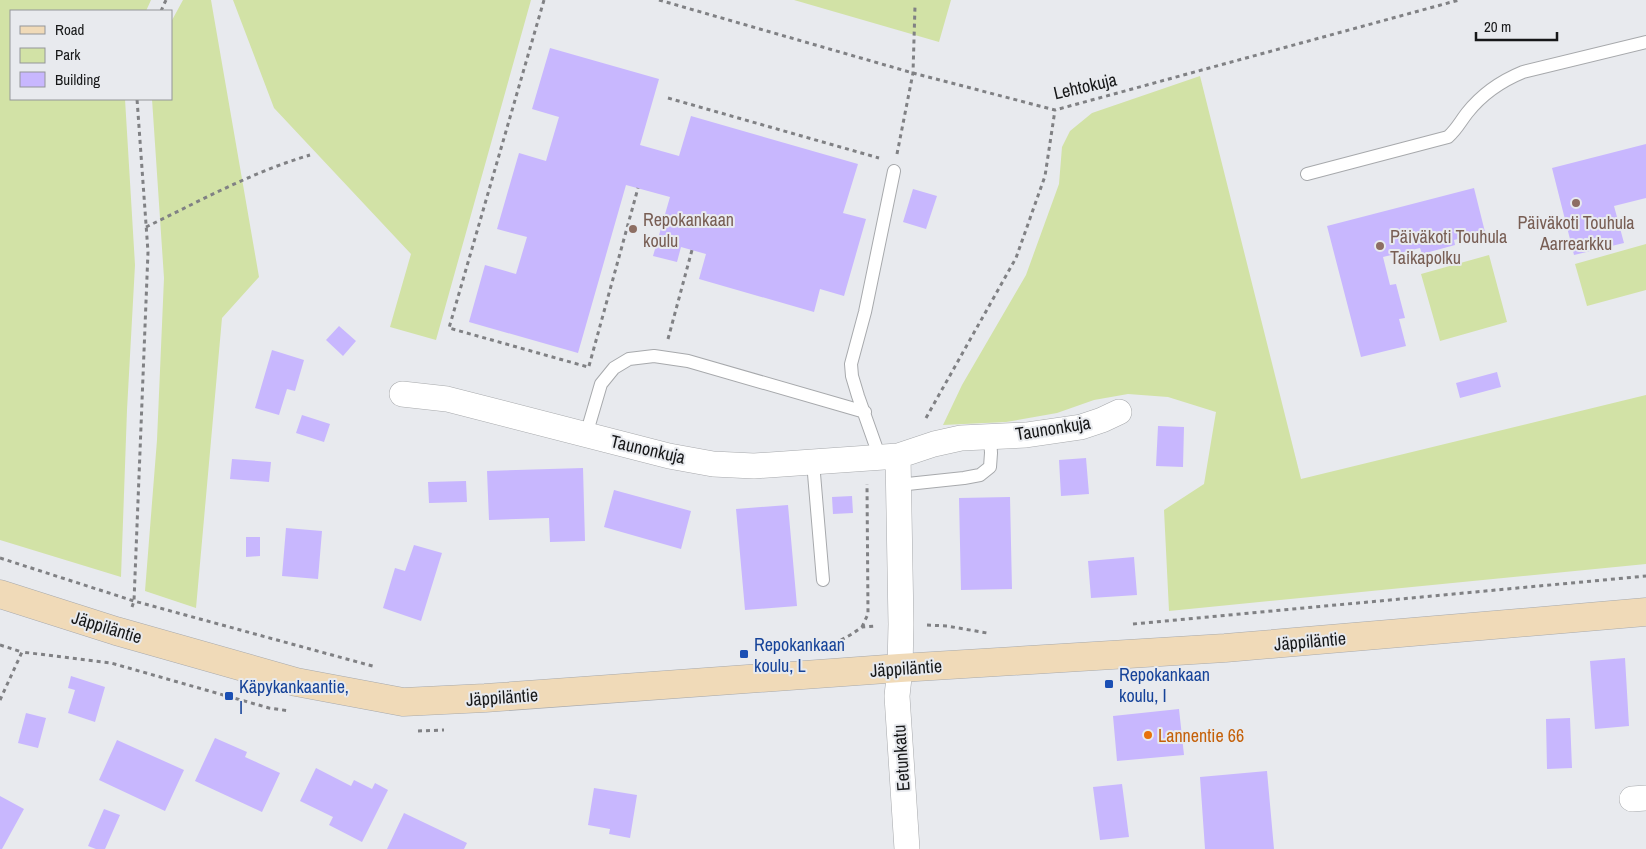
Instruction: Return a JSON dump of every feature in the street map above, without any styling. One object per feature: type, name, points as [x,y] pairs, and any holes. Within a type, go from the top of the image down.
[{"type":"main road","name":"Jäppiläntie","points":[[0,594],[116,631],[296,682],[404,702],[494,698],[900,668],[1225,648],[1646,612]]},
{"type":"street","name":"Taunonkuja","points":[[402,394],[447,400],[669,456],[714,464],[754,466],[882,458],[961,438],[1026,435],[1081,427],[1119,412]]},
{"type":"street","points":[[882,458],[898,485],[900,668]]},
{"type":"street","name":"Eetunkatu","points":[[900,668],[897,696],[907,849]]},
{"type":"lane","points":[[1307,174],[1448,137],[1457,130],[1465,115],[1476,101],[1504,80],[1523,72],[1646,42]]},
{"type":"lane","points":[[882,458],[854,382],[851,364],[869,295],[895,167]]},
{"type":"lane","points":[[586,435],[601,384],[614,368],[629,360],[654,356],[688,361],[865,412]]},
{"type":"lane","points":[[898,485],[980,475],[990,467],[990,436]]},
{"type":"lane","points":[[813,462],[823,580]]},
{"type":"path","points":[[544,0],[448,328],[610,373]]},
{"type":"path","name":"Lehtokuja","points":[[659,0],[913,73],[1055,110],[1459,0]]},
{"type":"path","points":[[668,98],[895,167],[913,73],[915,6]]},
{"type":"path","points":[[134,601],[148,252],[137,100]]},
{"type":"path","points":[[831,645],[862,627],[868,614],[882,458],[927,417],[1016,258],[1045,176],[1055,110]]},
{"type":"path","points":[[146,227],[241,181],[282,163],[310,155]]},
{"type":"path","points":[[588,367],[638,188]]},
{"type":"path","points":[[664,357],[692,250]]},
{"type":"path","points":[[0,558],[134,601],[385,669]]},
{"type":"path","points":[[1128,624],[1646,576]]},
{"type":"path","points":[[862,627],[901,624],[947,626],[989,633]]},
{"type":"path","points":[[0,645],[22,652],[111,663]]},
{"type":"path","points":[[0,700],[22,652]]},
{"type":"green space","points":[[0,0],[151,0],[146,10],[10,10],[10,100],[125,100],[135,265],[121,577],[0,540]]},
{"type":"green space","points":[[183,0],[211,0],[259,277],[222,318],[196,608],[145,591],[157,440],[164,278],[152,100],[172,100],[172,20]]},
{"type":"green space","points":[[233,0],[531,0],[436,340],[390,327],[411,254],[274,108]]},
{"type":"green space","points":[[794,0],[951,0],[939,42]]},
{"type":"green space","points":[[1200,76],[1301,479],[1646,395],[1646,564],[1169,611],[1164,510],[1204,484],[1216,412],[1168,397],[1128,394],[1094,400],[1057,413],[1006,422],[943,425],[962,385],[1026,275],[1059,184],[1062,147],[1070,131],[1092,113]]},
{"type":"green space","points":[[1646,244],[1646,290],[1587,306],[1575,264]]},
{"type":"green space","points":[[1489,255],[1507,322],[1440,341],[1421,274]]},
{"type":"building","points":[[550,48],[659,79],[640,145],[679,156],[691,116],[858,164],[843,213],[866,219],[844,296],[820,289],[814,312],[699,279],[706,254],[681,247],[677,262],[653,256],[670,197],[626,185],[578,353],[469,322],[485,265],[516,274],[527,237],[497,229],[519,153],[546,161],[559,117],[532,109]]},
{"type":"building","points":[[1646,144],[1646,198],[1614,206],[1624,243],[1574,255],[1552,168]]},
{"type":"building","points":[[1474,188],[1485,232],[1454,240],[1455,245],[1422,254],[1420,248],[1383,257],[1390,285],[1396,284],[1405,318],[1399,319],[1406,346],[1361,357],[1327,226]]},
{"type":"building","points":[[913,189],[937,196],[926,229],[903,222]]},
{"type":"building","points":[[339,326],[356,341],[343,356],[326,340]]},
{"type":"building","points":[[272,350],[304,360],[295,391],[287,389],[279,415],[255,408]]},
{"type":"building","points":[[1497,372],[1501,387],[1460,398],[1456,383]]},
{"type":"building","points":[[302,415],[330,424],[324,442],[296,433]]},
{"type":"building","points":[[1158,426],[1184,427],[1183,467],[1156,466]]},
{"type":"building","points":[[1086,458],[1089,494],[1061,496],[1059,460]]},
{"type":"building","points":[[232,459],[271,462],[269,482],[230,479]]},
{"type":"building","points":[[583,468],[585,541],[550,542],[549,518],[489,520],[487,471]]},
{"type":"building","points":[[466,481],[467,502],[429,503],[428,482]]},
{"type":"building","points":[[614,490],[691,511],[681,549],[604,527]]},
{"type":"building","points":[[852,496],[853,513],[833,514],[832,497]]},
{"type":"building","points":[[1010,497],[1012,589],[961,590],[959,498]]},
{"type":"building","points":[[788,505],[797,606],[745,610],[736,509]]},
{"type":"building","points":[[286,528],[322,531],[318,579],[282,576]]},
{"type":"building","points":[[246,537],[260,537],[260,556],[246,557]]},
{"type":"building","points":[[414,545],[442,553],[421,621],[383,608],[395,568],[405,571]]},
{"type":"building","points":[[1134,557],[1137,595],[1091,598],[1088,561]]},
{"type":"building","points":[[1625,658],[1629,726],[1595,729],[1590,661]]},
{"type":"building","points":[[71,676],[105,687],[95,722],[68,713],[75,690],[68,688]]},
{"type":"building","points":[[1179,709],[1184,755],[1117,761],[1113,716]]},
{"type":"building","points":[[26,713],[46,718],[38,748],[18,743]]},
{"type":"building","points":[[1570,718],[1572,768],[1547,769],[1546,719]]},
{"type":"building","points":[[215,738],[247,752],[245,757],[280,773],[262,812],[195,781]]},
{"type":"building","points":[[117,740],[184,770],[165,811],[99,780]]},
{"type":"building","points":[[316,768],[351,786],[354,780],[372,789],[375,783],[388,790],[362,842],[329,825],[333,817],[300,801]]},
{"type":"building","points":[[1267,771],[1274,849],[1205,849],[1200,777]]},
{"type":"building","points":[[1122,784],[1129,837],[1100,840],[1093,787]]},
{"type":"building","points":[[594,788],[637,795],[630,838],[609,834],[610,829],[588,825]]},
{"type":"building","points":[[0,796],[24,809],[2,849],[0,849]]},
{"type":"building","points":[[104,809],[120,815],[105,849],[96,849],[88,846]]},
{"type":"building","points":[[404,813],[467,843],[464,849],[387,849]]},
{"type":"place","name":"Päiväkoti Touhula Aarrearkku","points":[[1576,203]]},
{"type":"place","name":"Repokankaan koulu","points":[[633,229]]},
{"type":"place","name":"Päiväkoti Touhula Taikapolku","points":[[1380,246]]},
{"type":"place","name":"Repokankaan koulu, L","points":[[744,654]]},
{"type":"place","name":"Repokankaan koulu, I","points":[[1109,684]]},
{"type":"place","name":"Käpykankaantie, I","points":[[229,696]]},
{"type":"place","name":"Lannentie 66","points":[[1148,735]]}]
